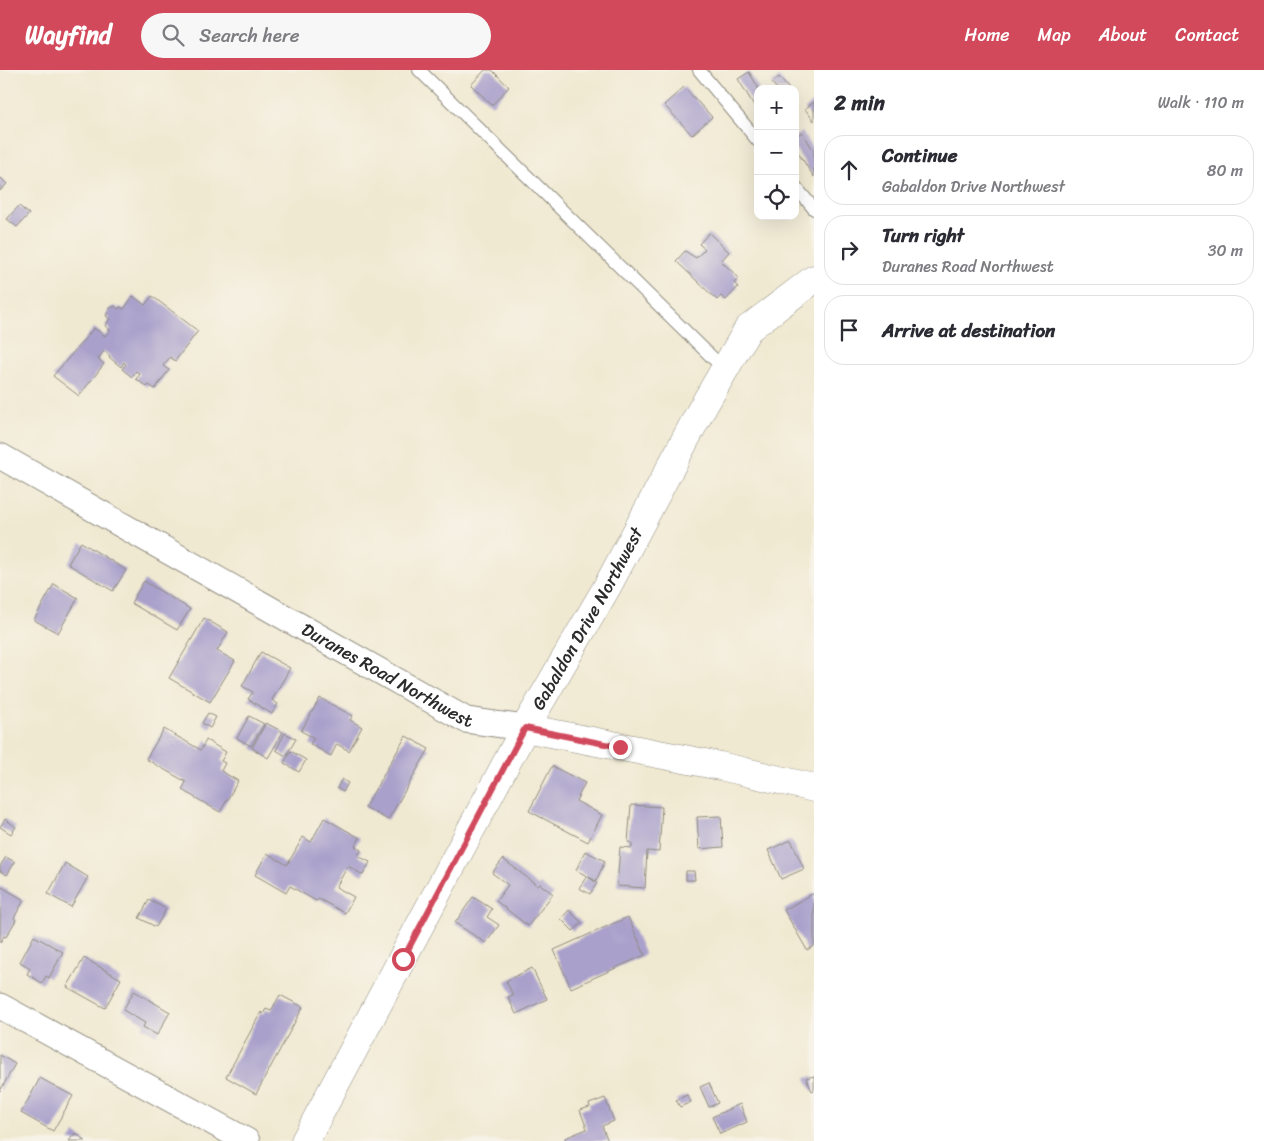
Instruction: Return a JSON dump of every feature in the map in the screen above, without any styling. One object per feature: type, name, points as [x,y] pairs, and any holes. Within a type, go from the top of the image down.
[{"type":"street","name":"Gabaldon Drive Northwest","points":[[305,1141],[525,728],[607,587],[748,329],[814,279]]},
{"type":"street","name":"Duranes Road Northwest","points":[[0,456],[466,720],[525,728],[720,766],[811,791]]},
{"type":"street","points":[[0,1006],[247,1141]]},
{"type":"lane","points":[[419,70],[725,370]]},
{"type":"lane","points":[[699,70],[754,136]]},
{"type":"lane","points":[[799,191],[814,209]]},
{"type":"building","points":[[485,70],[492,70],[509,87],[492,105],[471,85]]},
{"type":"building","points":[[749,72],[757,85],[754,85],[754,105],[738,79]]},
{"type":"building","points":[[779,77],[786,85],[774,85],[772,83]]},
{"type":"building","points":[[684,87],[712,117],[692,135],[664,105]]},
{"type":"building","points":[[814,102],[814,121],[805,109]]},
{"type":"building","points":[[802,132],[814,151],[814,177],[799,154],[799,134]]},
{"type":"building","points":[[0,177],[7,184],[0,191]]},
{"type":"building","points":[[19,206],[29,214],[17,227],[7,219]]},
{"type":"building","points":[[709,233],[729,252],[721,261],[739,278],[734,283],[738,287],[726,300],[721,296],[717,300],[676,261],[685,251],[696,258],[705,249],[699,244]]},
{"type":"building","points":[[133,296],[145,305],[152,296],[198,331],[175,361],[170,357],[163,366],[169,370],[155,389],[149,385],[147,387],[136,379],[140,374],[136,371],[132,377],[122,369],[126,364],[124,362],[121,367],[104,351],[98,359],[104,364],[79,396],[53,376],[94,328],[105,336],[110,330],[105,326],[110,319],[106,316],[110,308],[115,306],[118,309],[120,307],[124,309]]},
{"type":"building","points":[[81,542],[126,570],[113,591],[68,564]]},
{"type":"building","points":[[144,581],[190,609],[177,630],[131,603]]},
{"type":"building","points":[[54,584],[78,598],[58,633],[34,620]]},
{"type":"building","points":[[204,618],[228,632],[217,651],[235,661],[210,702],[169,678]]},
{"type":"building","points":[[261,652],[290,668],[272,700],[278,704],[272,714],[248,699],[253,692],[242,686]]},
{"type":"building","points":[[320,698],[353,716],[350,720],[362,727],[349,751],[337,744],[331,756],[310,744],[314,738],[301,731]]},
{"type":"building","points":[[208,713],[216,717],[210,728],[202,723]]},
{"type":"building","points":[[249,716],[264,724],[251,746],[237,738]]},
{"type":"building","points":[[266,723],[283,732],[268,758],[252,748]]},
{"type":"building","points":[[164,729],[201,750],[206,740],[226,752],[221,761],[225,763],[221,771],[238,781],[220,812],[182,790],[186,782],[146,759]]},
{"type":"building","points":[[285,733],[296,739],[286,756],[276,750]]},
{"type":"building","points":[[406,736],[429,749],[388,820],[365,807]]},
{"type":"building","points":[[291,751],[306,760],[299,772],[284,763]]},
{"type":"building","points":[[552,766],[585,783],[576,801],[602,815],[588,842],[529,811]]},
{"type":"building","points":[[342,779],[348,783],[343,792],[337,788]]},
{"type":"building","points":[[631,805],[662,807],[659,852],[647,851],[645,888],[617,886],[620,847],[632,848],[632,843],[628,842]]},
{"type":"building","points":[[721,816],[723,847],[699,849],[697,817]]},
{"type":"building","points":[[324,818],[360,838],[355,846],[361,850],[358,856],[370,862],[363,875],[348,866],[336,887],[354,897],[345,913],[319,899],[316,901],[290,886],[286,893],[255,875],[267,853],[287,865],[303,837],[311,842]]},
{"type":"building","points":[[5,819],[16,827],[11,834],[0,827]]},
{"type":"building","points":[[791,840],[804,869],[781,879],[768,850]]},
{"type":"building","points":[[585,851],[605,861],[596,881],[576,870]]},
{"type":"building","points":[[6,857],[15,862],[7,875],[0,871],[0,866]]},
{"type":"building","points":[[503,859],[538,886],[540,884],[553,894],[528,926],[496,901],[508,885],[492,873]]},
{"type":"building","points":[[65,863],[88,877],[71,907],[48,894]]},
{"type":"building","points":[[686,871],[694,871],[695,880],[686,880]]},
{"type":"building","points":[[587,876],[597,883],[590,894],[579,888]]},
{"type":"building","points":[[0,886],[24,900],[14,918],[16,920],[0,943]]},
{"type":"building","points":[[814,893],[814,946],[807,950],[784,910]]},
{"type":"building","points":[[473,897],[492,909],[487,917],[499,925],[486,943],[455,923]]},
{"type":"building","points":[[149,900],[166,909],[156,927],[139,918]]},
{"type":"building","points":[[569,910],[582,923],[573,931],[561,919]]},
{"type":"building","points":[[628,917],[645,955],[571,988],[554,950]]},
{"type":"building","points":[[34,936],[63,952],[49,978],[46,976],[42,983],[27,974],[30,968],[20,962]]},
{"type":"building","points":[[84,958],[121,979],[105,1008],[67,987]]},
{"type":"building","points":[[532,968],[547,999],[516,1014],[508,997],[513,995],[506,981]]},
{"type":"building","points":[[134,991],[170,1012],[157,1035],[143,1027],[145,1023],[123,1010]]},
{"type":"building","points":[[280,995],[303,1007],[256,1094],[226,1077],[261,1012],[263,1014],[266,1009],[271,1011]]},
{"type":"building","points":[[0,1055],[15,1064],[0,1091]]},
{"type":"building","points":[[814,1076],[814,1090],[812,1091],[806,1078]]},
{"type":"building","points":[[40,1078],[73,1096],[53,1131],[21,1113]]},
{"type":"building","points":[[709,1083],[718,1103],[709,1107],[700,1087]]},
{"type":"building","points":[[687,1095],[691,1102],[680,1107],[676,1100]]},
{"type":"building","points":[[605,1098],[614,1121],[602,1126],[608,1141],[566,1141],[565,1138],[587,1129],[580,1110],[590,1107],[589,1104]]},
{"type":"building","points":[[740,1104],[747,1122],[720,1134],[712,1117]]},
{"type":"building","points":[[75,1133],[86,1141],[69,1141]]},
{"type":"route","points":[[403,959],[525,728],[620,747]]}]
